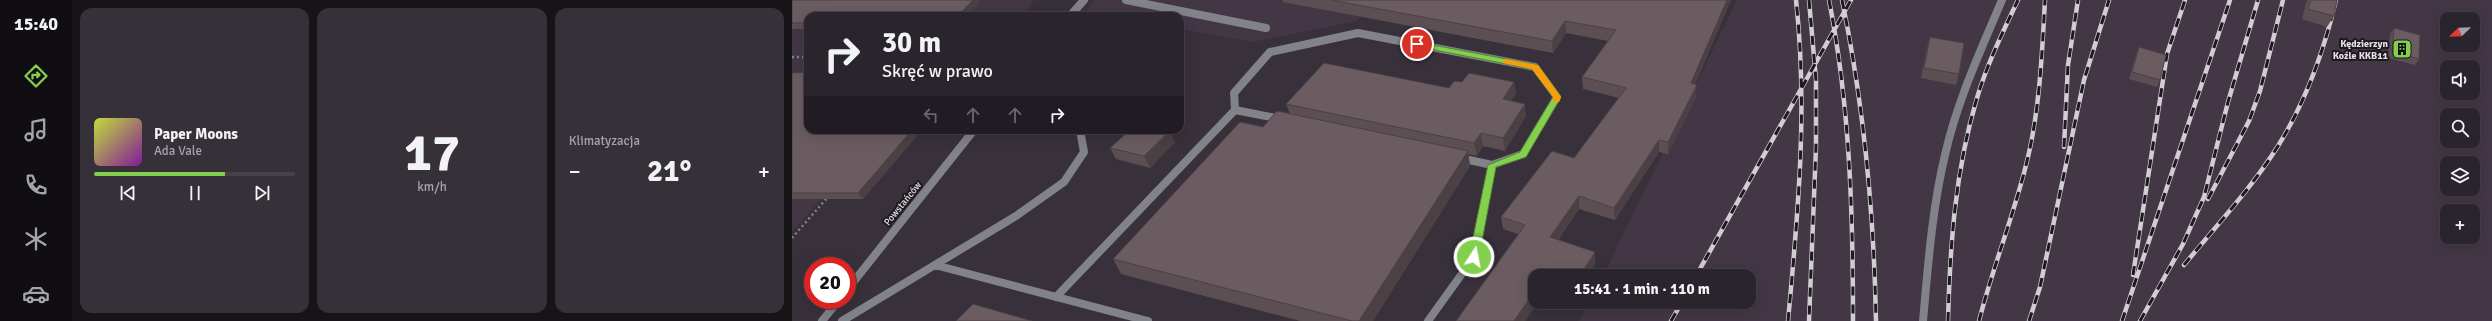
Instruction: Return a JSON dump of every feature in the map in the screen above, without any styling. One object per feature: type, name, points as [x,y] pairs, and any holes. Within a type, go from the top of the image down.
[{"type":"street","points":[[1074,12],[1084,0]]},
{"type":"street","points":[[1126,0],[1266,28]]},
{"type":"street","points":[[1923,321],[1932,230],[1945,154],[1973,68],[2002,0]]},
{"type":"street","points":[[1056,296],[1235,110],[1234,93],[1270,52],[1358,33],[1535,67],[1557,97],[1523,154],[1492,165],[1453,157]]},
{"type":"street","points":[[1235,110],[1289,121]]},
{"type":"street","name":"Powstańców","points":[[856,279],[971,134]]},
{"type":"street","points":[[842,321],[1016,216],[1064,182],[1084,152],[1081,134]]},
{"type":"street","points":[[1428,321],[1474,257],[1492,165]]},
{"type":"street","points":[[935,265],[1148,321]]},
{"type":"street","points":[[822,321],[832,309]]},
{"type":"path","points":[[792,57],[804,57]]},
{"type":"path","points":[[792,238],[829,196]]},
{"type":"shaded area","points":[[792,0],[1034,0],[1025,12],[804,12],[804,134],[879,134],[792,232]]},
{"type":"shaded area","points":[[1094,0],[1374,0],[1357,21],[1253,42],[1184,30],[1184,12],[1086,12]]},
{"type":"shaded area","points":[[1737,0],[2492,0],[2492,321],[1579,321],[1586,309],[1756,309],[1756,269],[1606,269]]},
{"type":"building","points":[[792,0],[973,0],[962,12],[804,12],[804,23],[792,23]]},
{"type":"building","points":[[1331,0],[1727,0],[1691,83],[1697,85],[1668,142],[1659,140],[1614,208],[1579,196],[1550,237],[1595,252],[1584,269],[1528,269],[1528,301],[1514,321],[1456,321],[1525,225],[1501,217],[1552,151],[1574,158],[1626,88],[1582,77],[1616,30],[1565,21],[1552,41]]},
{"type":"building","points":[[2311,0],[2337,0],[2334,16],[2308,9]]},
{"type":"building","points":[[2394,28],[2420,35],[2419,59],[2392,51]]},
{"type":"building","points":[[1930,37],[1964,43],[1959,74],[1924,68]]},
{"type":"building","points":[[2139,47],[2166,55],[2160,80],[2132,72]]},
{"type":"building","points":[[1324,63],[1449,88],[1454,81],[1462,82],[1469,73],[1514,82],[1503,99],[1525,104],[1503,138],[1481,133],[1474,143],[1286,104]]},
{"type":"building","points":[[804,72],[804,134],[909,134],[858,193],[792,193],[792,73]]},
{"type":"building","points":[[1277,111],[1468,151],[1359,321],[1352,321],[1113,259],[1240,122],[1263,127]]},
{"type":"building","points":[[1126,134],[1167,134],[1144,156],[1110,148]]},
{"type":"building","points":[[973,304],[1032,321],[956,321]]},
{"type":"railway","points":[[1796,0],[1800,40],[1801,89]]},
{"type":"railway","points":[[1809,0],[1815,65]]},
{"type":"railway","points":[[1829,0],[1834,30]]},
{"type":"railway","points":[[1842,0],[1844,12]]},
{"type":"railway","points":[[1844,12],[1851,0]]},
{"type":"railway","points":[[1948,321],[1952,237],[1963,153],[1981,85],[2018,0]]},
{"type":"railway","points":[[1979,321],[2017,199],[2032,138],[2040,79],[2045,0]]},
{"type":"railway","points":[[2064,147],[2068,65],[2078,0]]},
{"type":"railway","points":[[2029,321],[2040,287],[2084,80],[2109,0]]},
{"type":"railway","points":[[2133,275],[2167,54],[2185,0]]},
{"type":"railway","points":[[2122,321],[2230,0]]},
{"type":"railway","points":[[2140,321],[2183,244],[2204,197],[2228,102],[2258,0]]},
{"type":"railway","points":[[2208,199],[2249,121],[2260,91],[2283,0]]},
{"type":"railway","points":[[2184,265],[2233,207],[2268,162],[2288,129],[2320,57],[2336,0]]},
{"type":"railway","points":[[1834,30],[1844,12]]},
{"type":"railway","points":[[1844,12],[1862,120],[1873,240],[1876,321]]},
{"type":"railway","points":[[1815,65],[1834,30]]},
{"type":"railway","points":[[1834,30],[1842,80],[1849,160],[1853,321]]},
{"type":"railway","points":[[1801,89],[1815,65]]},
{"type":"railway","points":[[1809,321],[1816,147],[1815,65]]},
{"type":"railway","points":[[1700,269],[1801,89]]},
{"type":"railway","points":[[1788,321],[1798,201],[1801,89]]},
{"type":"railway","points":[[1671,321],[1678,309]]},
{"type":"slow traffic","points":[[1506,61],[1535,67],[1557,97],[1556,100]]},
{"type":"place","name":"Kędzierzyn Koźle KKB11","points":[[2402,49]]},
{"type":"route","points":[[1417,44],[1535,67],[1557,97],[1523,154],[1492,165],[1474,257]]}]
